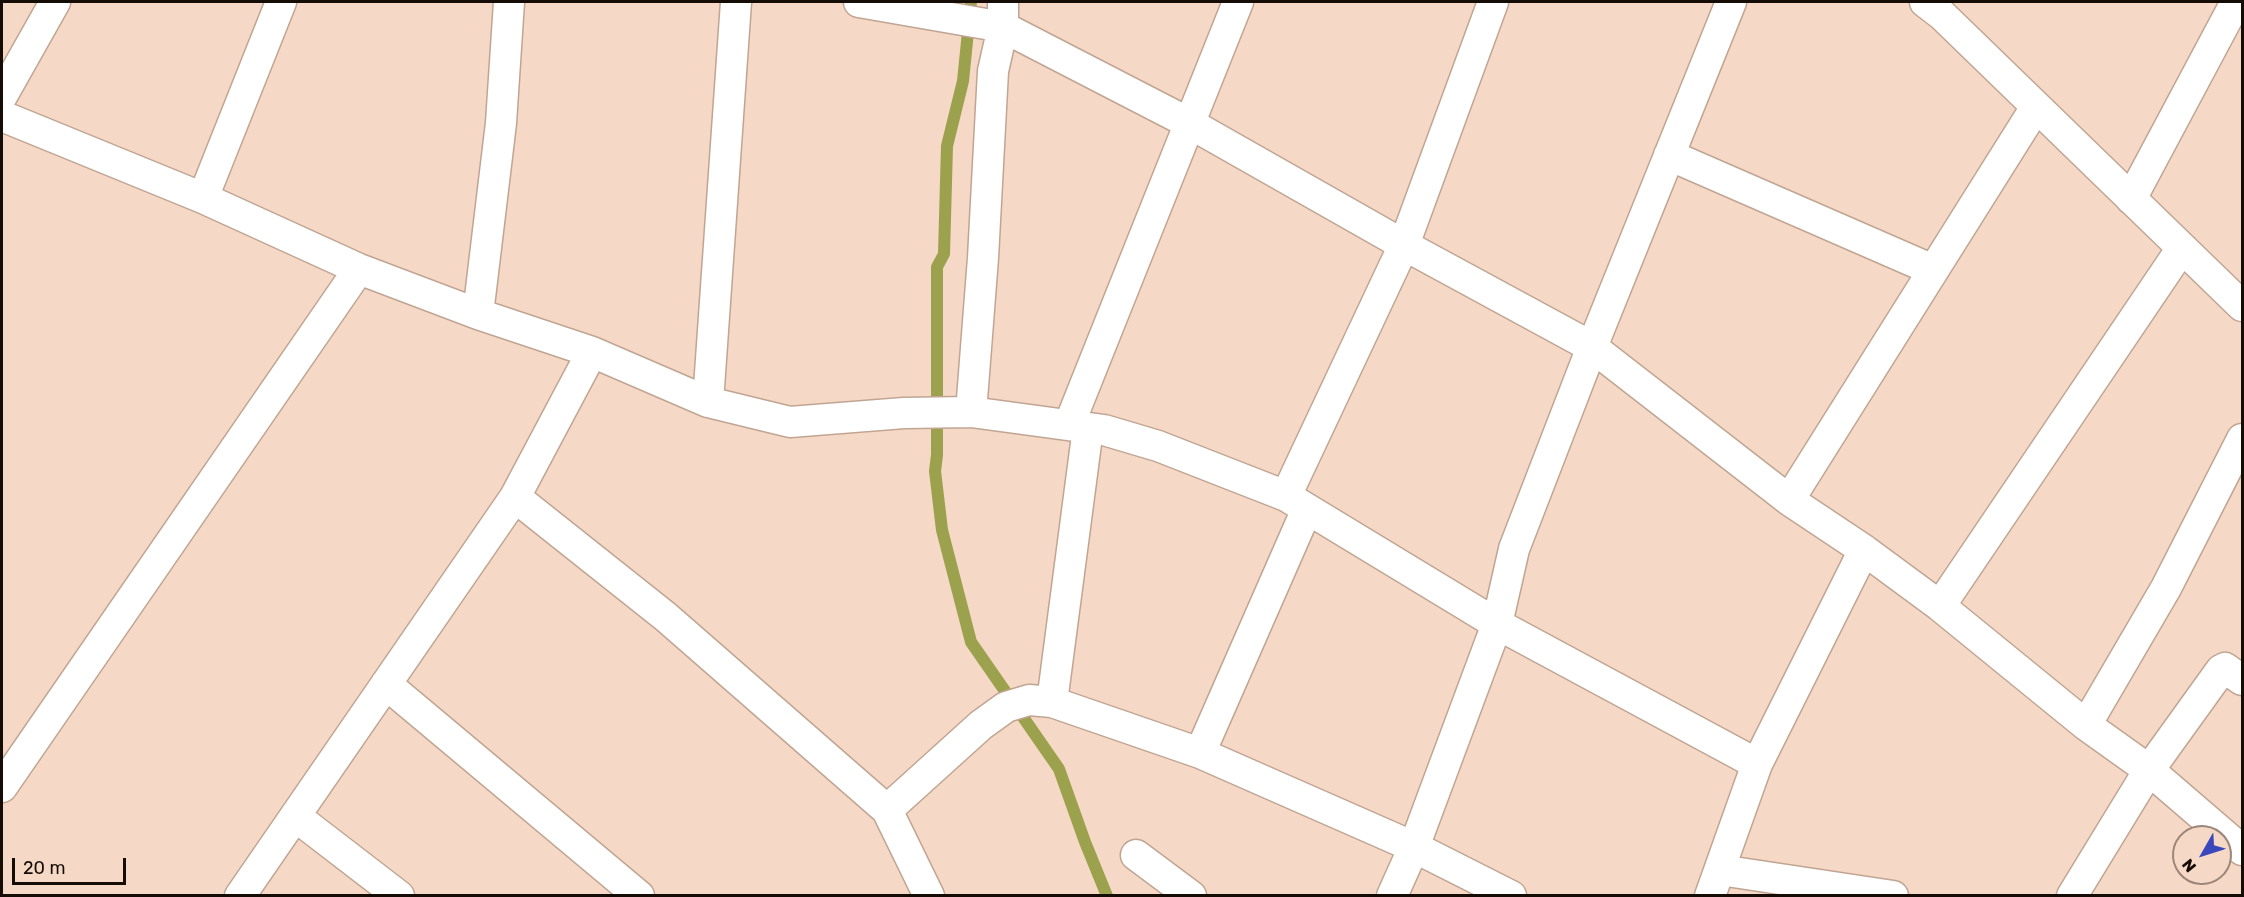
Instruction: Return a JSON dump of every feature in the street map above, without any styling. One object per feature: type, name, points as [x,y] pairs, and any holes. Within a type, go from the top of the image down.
[{"type":"street","points":[[2,96],[55,2]]},
{"type":"street","points":[[203,198],[281,2]]},
{"type":"street","points":[[478,314],[501,123],[508,2]]},
{"type":"street","points":[[708,402],[736,2]]},
{"type":"street","points":[[859,2],[951,18],[1002,18],[1404,245],[1592,347],[1789,500],[1864,550],[1940,606],[2086,725],[2149,770],[2242,850]]},
{"type":"street","points":[[1052,702],[1079,426],[1189,123],[1238,2]]},
{"type":"street","points":[[1200,753],[1297,502],[1404,245],[1493,2]]},
{"type":"street","points":[[1392,896],[1414,847],[1497,624],[1514,549],[1592,347],[1731,2]]},
{"type":"street","points":[[1924,2],[1942,15],[2242,306]]},
{"type":"street","points":[[2132,199],[2236,2]]},
{"type":"street","points":[[963,412],[983,258],[993,71],[1002,18]]},
{"type":"street","points":[[1789,500],[2036,106]]},
{"type":"street","points":[[2,116],[203,198],[360,269],[478,314],[592,352],[708,402],[790,422],[904,413],[963,412],[1104,430],[1158,447],[1297,502],[1497,624],[1757,765]]},
{"type":"street","points":[[1670,154],[1933,270]]},
{"type":"street","points":[[1940,606],[2182,248]]},
{"type":"street","points":[[2,787],[360,269]]},
{"type":"street","points":[[240,896],[515,497],[592,352]]},
{"type":"street","points":[[2086,725],[2166,588],[2242,439]]},
{"type":"street","points":[[515,497],[666,617],[887,810],[930,896]]},
{"type":"street","points":[[1864,550],[1757,765],[1715,883],[1893,896]]},
{"type":"street","points":[[2072,896],[2149,770],[2221,670],[2228,669],[2242,680]]},
{"type":"street","points":[[386,684],[639,896]]},
{"type":"street","points":[[887,810],[981,725],[1005,707],[1029,700],[1052,702],[1200,753],[1414,847],[1511,896]]},
{"type":"street","points":[[295,816],[399,896]]},
{"type":"street","points":[[1136,855],[1191,896]]},
{"type":"waterway","points":[[971,2],[963,81],[947,146],[944,254],[937,267],[937,455],[935,471],[942,530],[971,642],[1059,769],[1107,896]]}]
